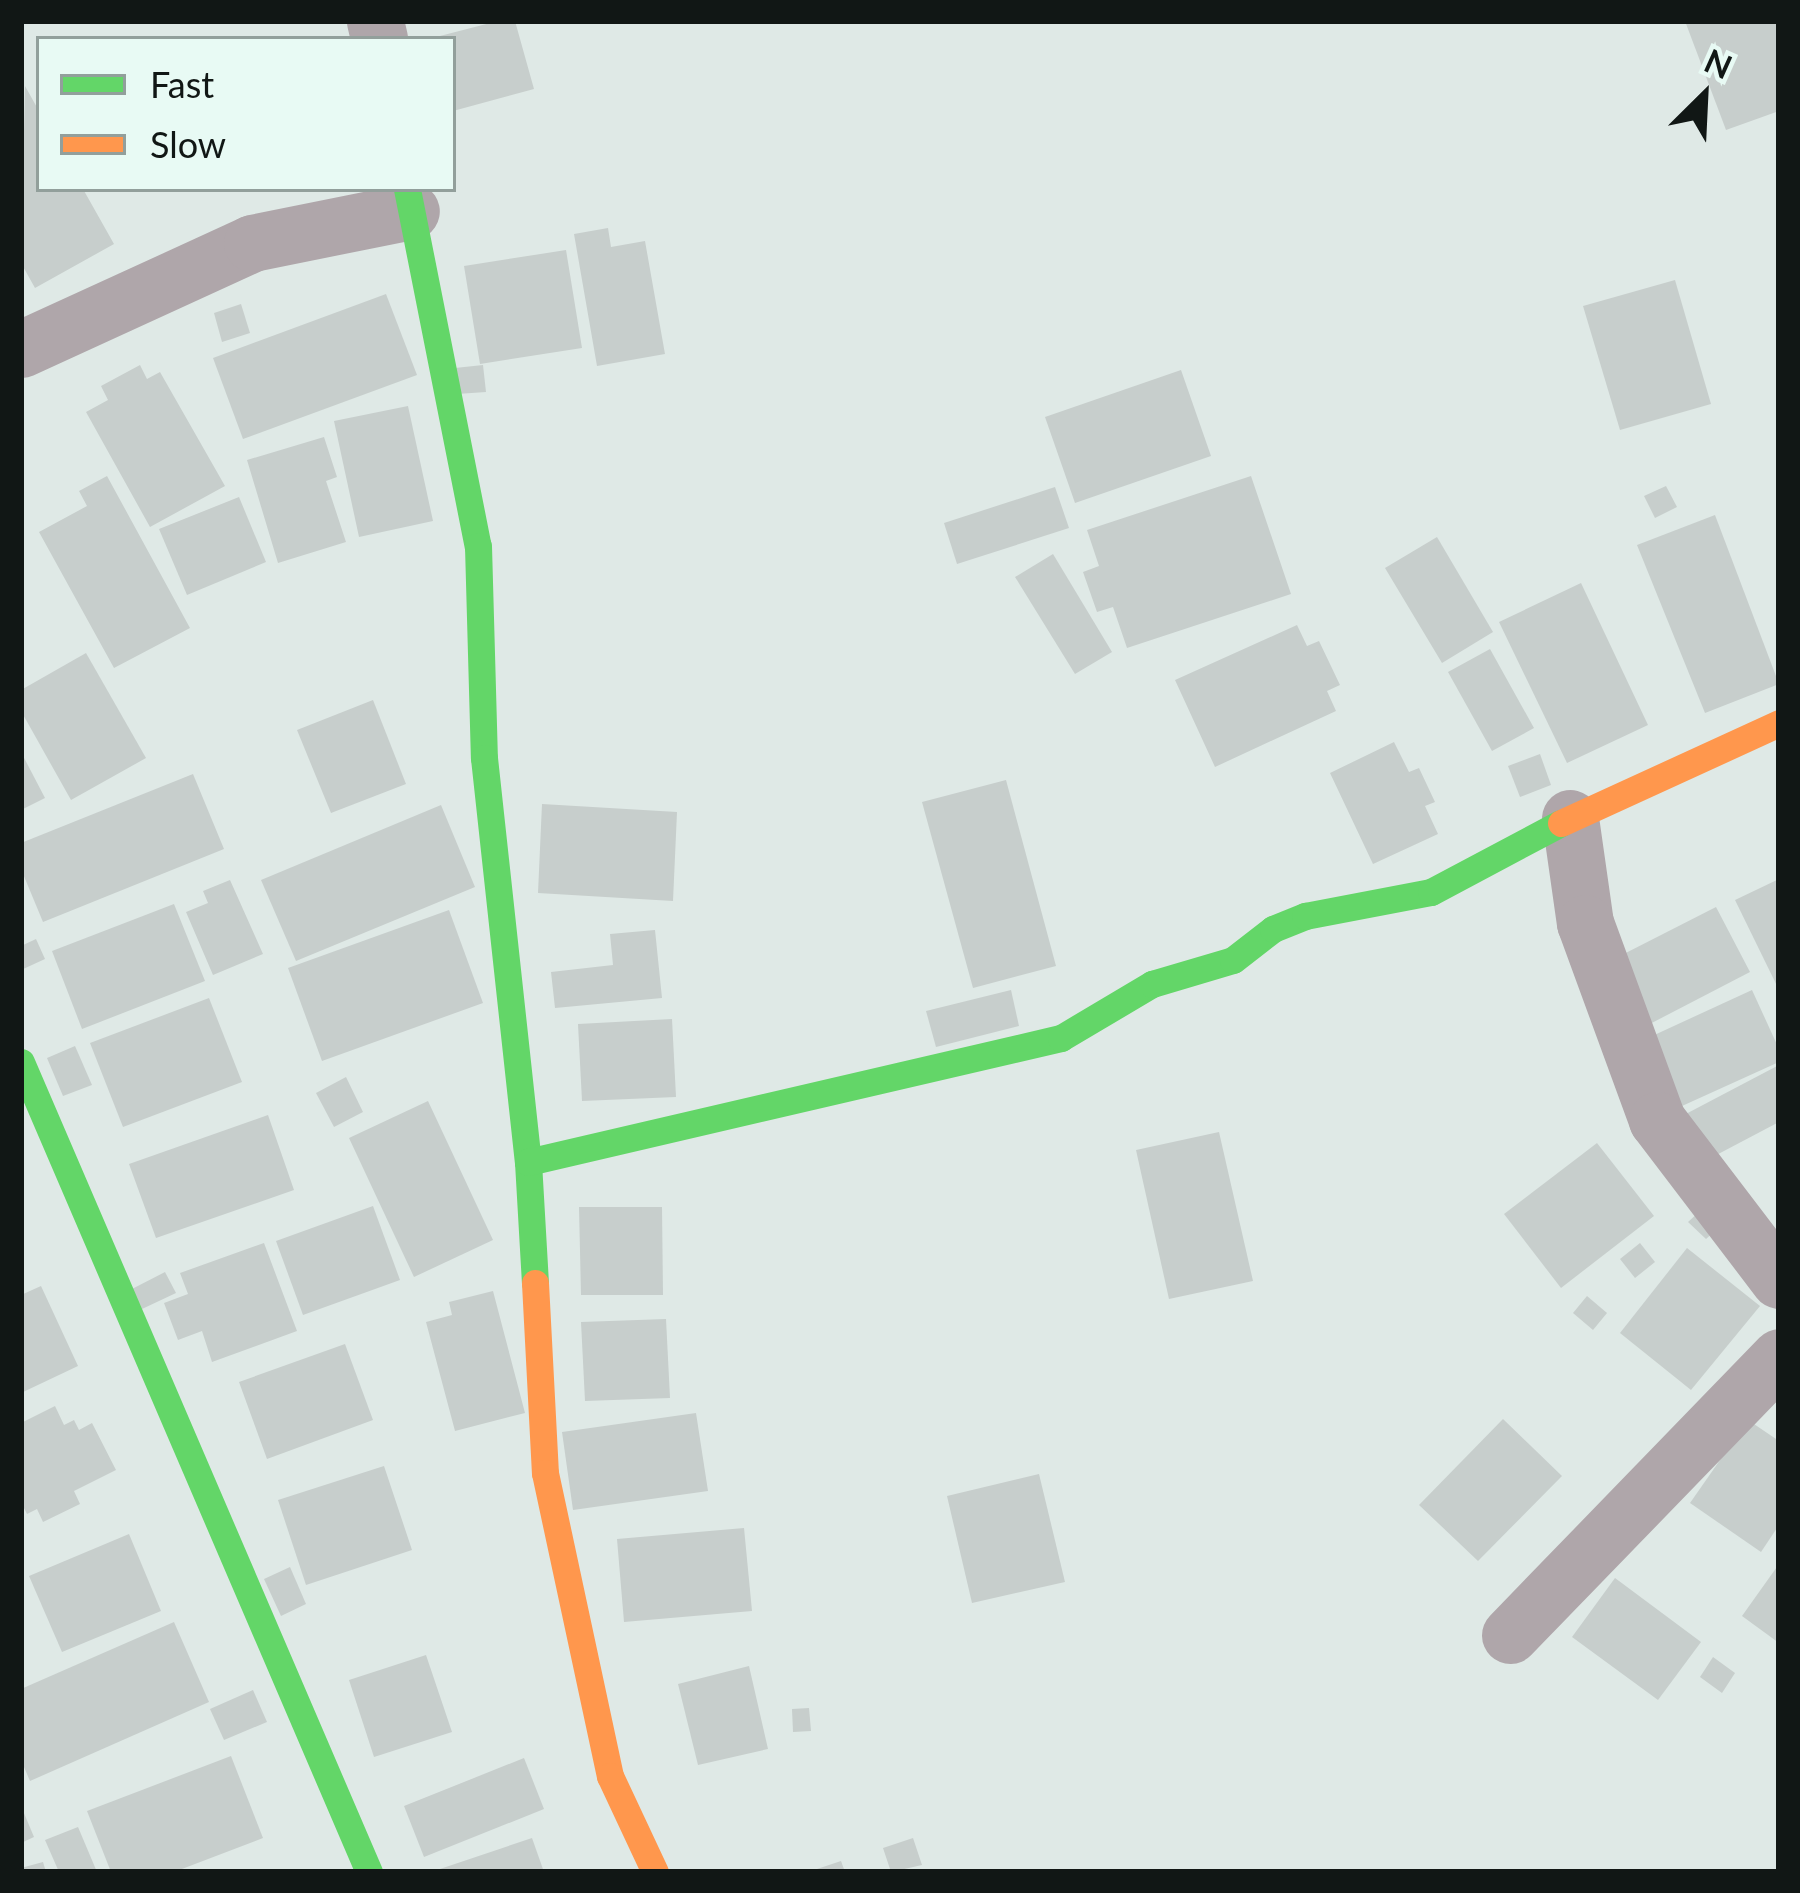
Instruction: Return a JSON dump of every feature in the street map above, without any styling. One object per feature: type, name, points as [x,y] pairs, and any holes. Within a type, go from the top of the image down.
[{"type":"street","points":[[21,349],[252,243],[409,200],[478,546],[484,758],[528,1162],[545,1474],[610,1776],[655,1872]]},
{"type":"street","points":[[528,1162],[1061,1038],[1152,984],[1233,960],[1274,929],[1305,916],[1431,892],[1570,818],[1779,723]]},
{"type":"street","points":[[1570,818],[1585,922],[1657,1120],[1779,1280]]},
{"type":"street","points":[[22,1069],[368,1872]]},
{"type":"street","points":[[1510,1635],[1779,1357]]},
{"type":"building","points":[[515,21],[534,89],[456,110],[456,36],[440,36]]},
{"type":"building","points":[[1685,21],[1779,21],[1779,111],[1726,130]]},
{"type":"building","points":[[25,86],[36,106],[36,192],[85,192],[114,244],[35,288],[21,263]]},
{"type":"building","points":[[608,228],[611,247],[645,241],[665,354],[597,366],[574,234]]},
{"type":"building","points":[[566,250],[582,348],[480,364],[464,266]]},
{"type":"building","points":[[1675,280],[1711,404],[1620,430],[1583,306]]},
{"type":"building","points":[[386,294],[417,375],[243,439],[213,358]]},
{"type":"building","points":[[241,304],[250,333],[222,342],[214,313]]},
{"type":"building","points":[[140,365],[147,379],[160,372],[225,486],[150,527],[86,412],[108,400],[101,386]]},
{"type":"building","points":[[483,365],[486,392],[457,394],[455,368]]},
{"type":"building","points":[[1181,370],[1211,456],[1075,503],[1045,417]]},
{"type":"building","points":[[408,406],[433,521],[359,537],[334,421]]},
{"type":"building","points":[[324,437],[337,477],[326,481],[346,542],[278,563],[247,460]]},
{"type":"building","points":[[107,476],[190,628],[114,668],[39,532],[87,506],[79,491]]},
{"type":"building","points":[[1251,476],[1291,594],[1127,648],[1113,607],[1097,612],[1083,572],[1099,566],[1087,530]]},
{"type":"building","points":[[1666,486],[1677,507],[1655,518],[1644,496]]},
{"type":"building","points":[[1055,487],[1069,528],[957,564],[944,523]]},
{"type":"building","points":[[239,497],[266,562],[187,595],[159,529]]},
{"type":"building","points":[[1715,515],[1779,684],[1705,713],[1637,545]]},
{"type":"building","points":[[1437,537],[1493,632],[1442,663],[1385,568]]},
{"type":"building","points":[[1053,554],[1112,652],[1075,674],[1015,577]]},
{"type":"building","points":[[1581,583],[1648,725],[1567,763],[1499,622]]},
{"type":"building","points":[[1297,625],[1307,646],[1319,641],[1340,685],[1327,691],[1336,711],[1215,767],[1175,680]]},
{"type":"building","points":[[1490,649],[1534,728],[1492,751],[1448,672]]},
{"type":"building","points":[[86,653],[146,758],[71,800],[21,711],[21,690]]},
{"type":"building","points":[[373,700],[406,784],[331,813],[297,730]]},
{"type":"building","points":[[1394,742],[1409,772],[1419,768],[1435,802],[1425,806],[1438,834],[1373,864],[1330,773]]},
{"type":"building","points":[[21,752],[45,798],[21,810]]},
{"type":"building","points":[[1540,754],[1551,785],[1520,797],[1508,766]]},
{"type":"building","points":[[193,774],[224,849],[43,922],[21,869],[21,843]]},
{"type":"building","points":[[1006,780],[1056,966],[973,988],[922,802]]},
{"type":"building","points":[[542,804],[677,812],[673,901],[538,893]]},
{"type":"building","points":[[441,805],[475,887],[296,961],[261,880]]},
{"type":"building","points":[[1779,879],[1779,990],[1735,900]]},
{"type":"building","points":[[230,880],[263,954],[213,975],[186,912],[208,903],[203,891]]},
{"type":"building","points":[[174,904],[205,981],[82,1029],[52,951]]},
{"type":"building","points":[[1716,907],[1750,972],[1644,1027],[1610,961]]},
{"type":"building","points":[[449,910],[483,1003],[322,1061],[288,968]]},
{"type":"building","points":[[655,930],[662,998],[555,1008],[551,972],[613,965],[610,934]]},
{"type":"building","points":[[36,939],[45,959],[21,970],[21,946]]},
{"type":"building","points":[[1011,990],[1019,1026],[936,1047],[926,1011]]},
{"type":"building","points":[[1752,990],[1779,1049],[1779,1062],[1682,1106],[1650,1037]]},
{"type":"building","points":[[209,998],[242,1082],[123,1127],[90,1043]]},
{"type":"building","points":[[672,1019],[676,1097],[582,1101],[578,1024]]},
{"type":"building","points":[[75,1046],[92,1085],[63,1096],[47,1058]]},
{"type":"building","points":[[1779,1065],[1779,1122],[1705,1161],[1682,1116]]},
{"type":"building","points":[[346,1077],[363,1112],[334,1127],[316,1093]]},
{"type":"building","points":[[428,1101],[493,1240],[414,1277],[349,1138]]},
{"type":"building","points":[[268,1115],[294,1190],[156,1238],[129,1164]]},
{"type":"building","points":[[1219,1132],[1253,1281],[1169,1299],[1136,1150]]},
{"type":"building","points":[[1597,1143],[1654,1216],[1561,1288],[1504,1214]]},
{"type":"building","points":[[1709,1203],[1726,1221],[1706,1239],[1688,1222]]},
{"type":"building","points":[[373,1206],[400,1280],[303,1315],[276,1241]]},
{"type":"building","points":[[579,1207],[662,1207],[663,1295],[581,1295]]},
{"type":"building","points":[[264,1243],[297,1331],[212,1362],[202,1331],[178,1340],[164,1303],[188,1294],[180,1273]]},
{"type":"building","points":[[1640,1243],[1655,1262],[1635,1278],[1620,1259]]},
{"type":"building","points":[[1687,1248],[1760,1306],[1691,1390],[1620,1333]]},
{"type":"building","points":[[165,1272],[176,1293],[142,1309],[132,1289]]},
{"type":"building","points":[[41,1286],[78,1366],[21,1393],[21,1295]]},
{"type":"building","points":[[493,1291],[525,1413],[455,1431],[426,1322],[452,1315],[449,1302]]},
{"type":"building","points":[[1587,1296],[1607,1313],[1593,1330],[1573,1313]]},
{"type":"building","points":[[666,1319],[670,1398],[585,1401],[581,1322]]},
{"type":"building","points":[[345,1344],[373,1420],[267,1459],[239,1382]]},
{"type":"building","points":[[55,1406],[64,1425],[74,1420],[79,1430],[92,1423],[116,1470],[74,1491],[80,1504],[43,1522],[37,1509],[27,1514],[21,1502],[21,1423]]},
{"type":"building","points":[[696,1413],[708,1491],[573,1510],[562,1432]]},
{"type":"building","points":[[1503,1419],[1562,1476],[1478,1561],[1419,1505]]},
{"type":"building","points":[[1748,1420],[1779,1441],[1779,1525],[1761,1552],[1690,1503]]},
{"type":"building","points":[[384,1466],[412,1550],[306,1585],[278,1500]]},
{"type":"building","points":[[1039,1474],[1065,1582],[972,1603],[947,1496]]},
{"type":"building","points":[[744,1528],[752,1611],[624,1622],[617,1539]]},
{"type":"building","points":[[129,1534],[161,1611],[62,1652],[29,1576]]},
{"type":"building","points":[[1779,1564],[1779,1643],[1742,1616]]},
{"type":"building","points":[[290,1567],[306,1604],[281,1616],[264,1579]]},
{"type":"building","points":[[1615,1578],[1701,1642],[1658,1700],[1572,1637]]},
{"type":"building","points":[[174,1622],[209,1702],[30,1781],[21,1760],[21,1689]]},
{"type":"building","points":[[426,1655],[452,1732],[374,1757],[349,1680]]},
{"type":"building","points":[[1713,1657],[1735,1673],[1722,1693],[1700,1677]]},
{"type":"building","points":[[749,1666],[768,1749],[698,1765],[678,1684]]},
{"type":"building","points":[[253,1690],[267,1722],[224,1740],[210,1709]]},
{"type":"building","points":[[809,1708],[811,1731],[793,1732],[792,1709]]},
{"type":"building","points":[[231,1756],[263,1838],[174,1872],[111,1872],[87,1811]]},
{"type":"building","points":[[524,1758],[544,1809],[424,1857],[404,1806]]},
{"type":"building","points":[[21,1806],[34,1837],[21,1843]]},
{"type":"building","points":[[78,1827],[97,1872],[59,1872],[45,1840]]},
{"type":"building","points":[[532,1838],[544,1872],[434,1871]]},
{"type":"building","points":[[913,1838],[922,1865],[891,1872],[883,1848]]},
{"type":"building","points":[[841,1861],[845,1872],[811,1872],[811,1871]]},
{"type":"building","points":[[43,1862],[46,1872],[21,1872],[21,1868]]},
{"type":"traffic: fast","points":[[408,192],[478,546],[484,758],[528,1162],[535,1283]]},
{"type":"traffic: fast","points":[[528,1162],[1061,1038],[1152,984],[1233,960],[1273,929],[1305,916],[1431,892],[1561,823]]},
{"type":"traffic: fast","points":[[21,1062],[369,1872]]},
{"type":"traffic: slow","points":[[1561,823],[1779,723]]},
{"type":"traffic: slow","points":[[535,1283],[545,1473],[610,1776],[655,1872]]}]
